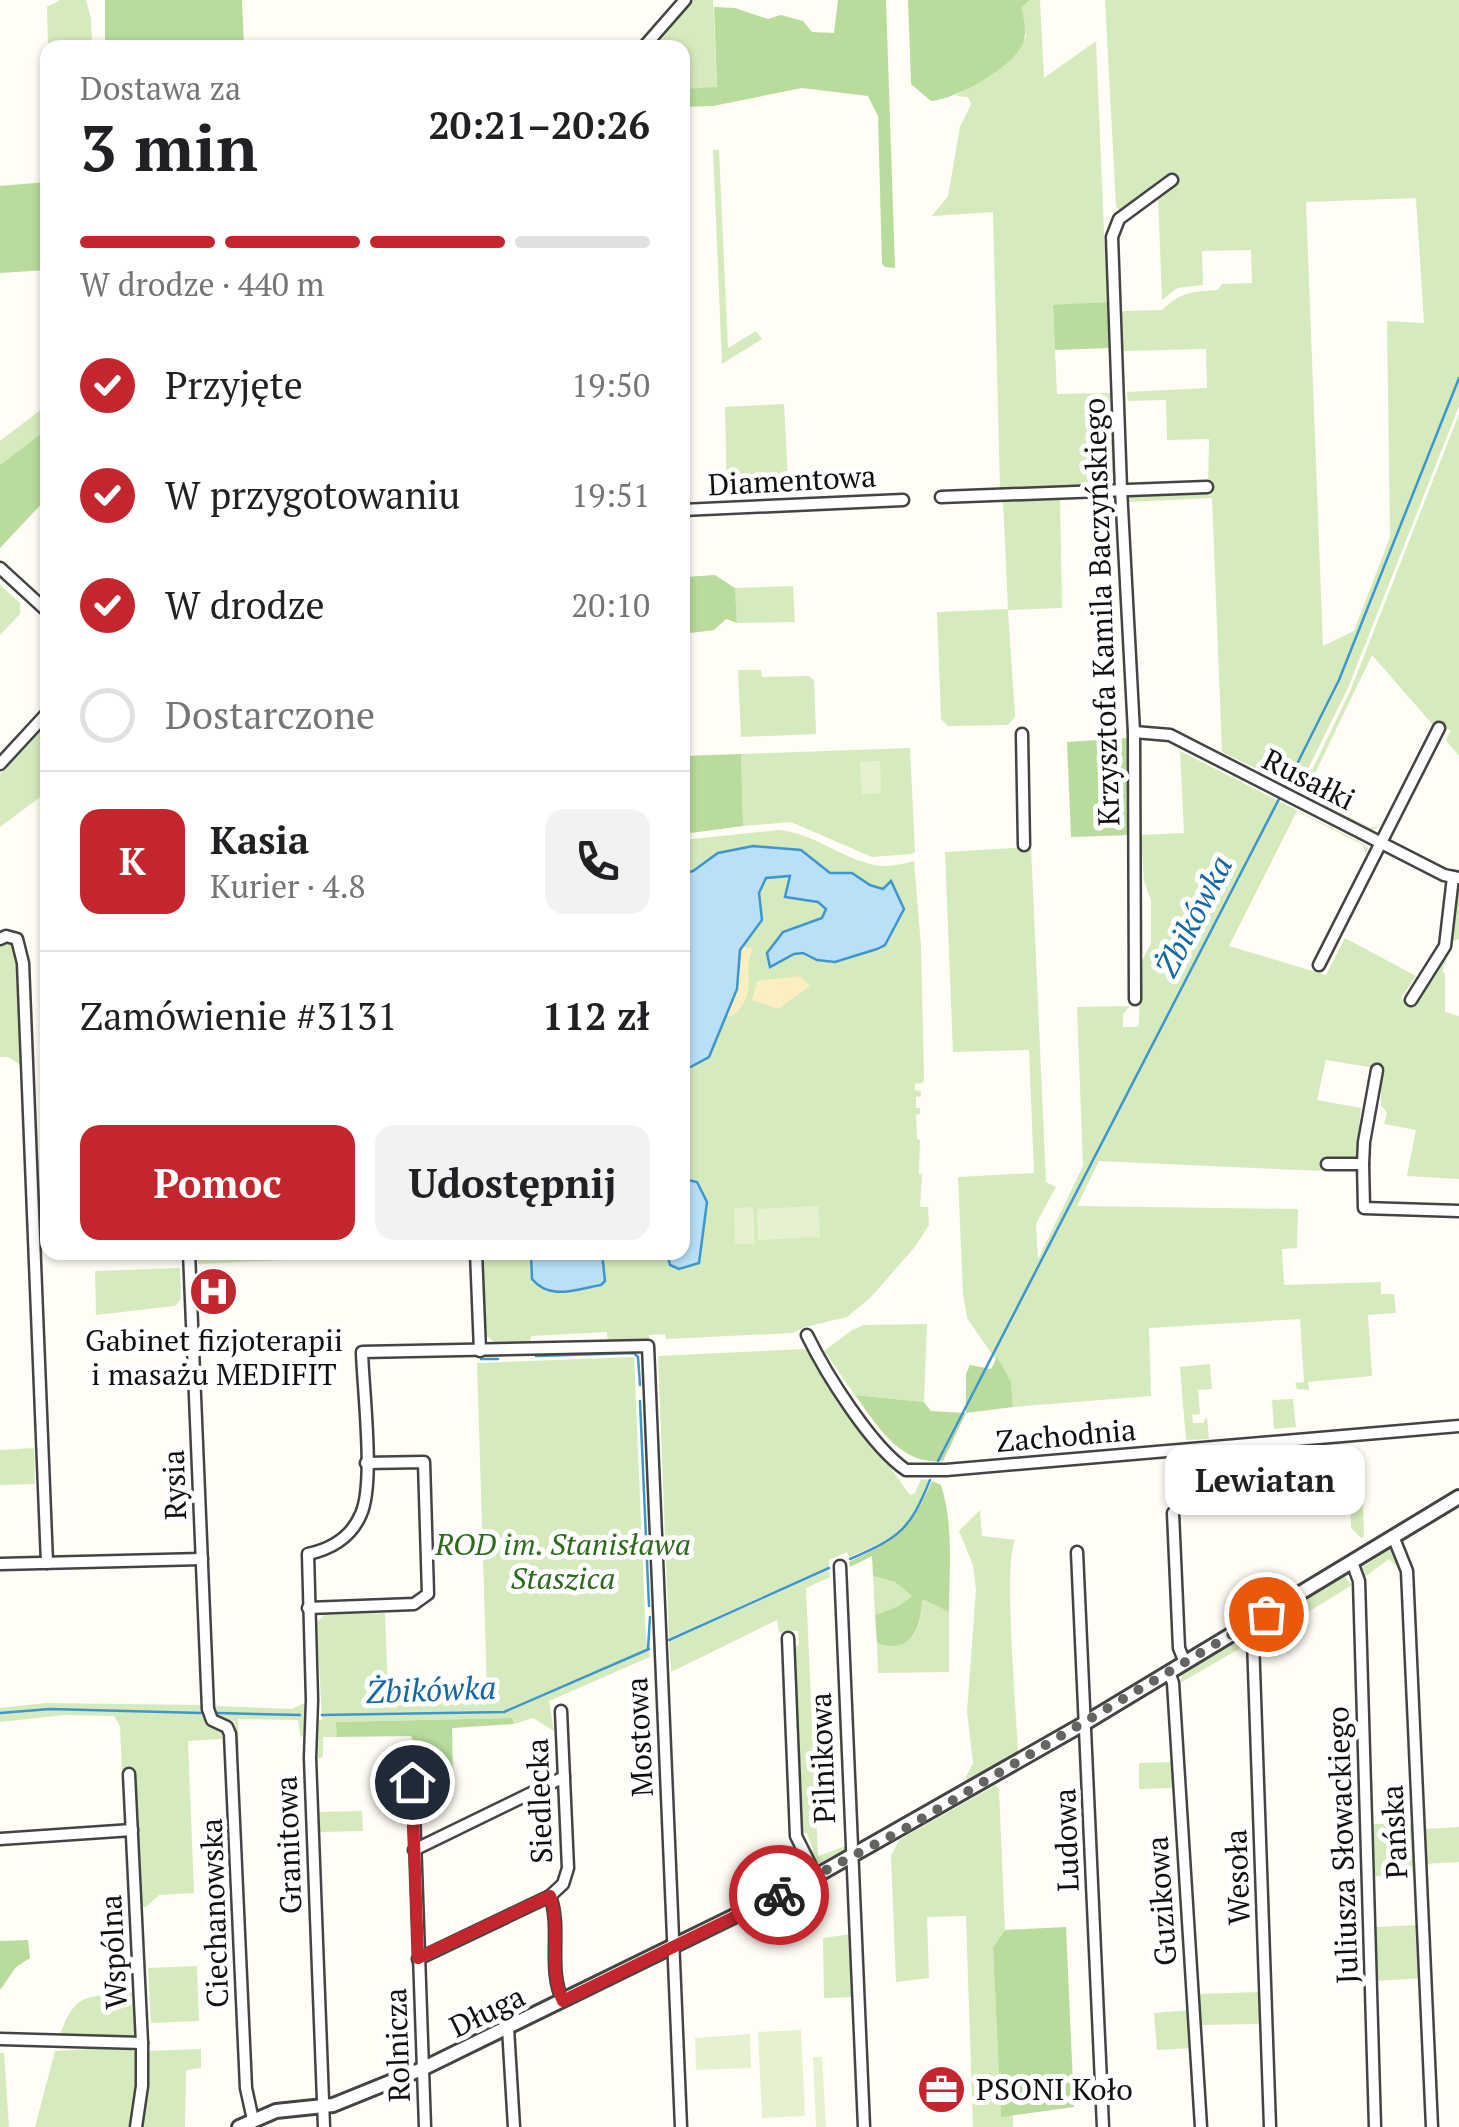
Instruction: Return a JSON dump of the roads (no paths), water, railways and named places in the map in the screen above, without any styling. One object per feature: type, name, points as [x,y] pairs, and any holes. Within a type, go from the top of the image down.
[{"type":"street","points":[[650,40],[685,0]]},
{"type":"street","name":"Krzysztofa Kamila Baczyńskiego","points":[[1135,1000],[1134,732],[1120,489],[1112,237],[1116,222],[1172,180]]},
{"type":"street","points":[[941,497],[1207,487]]},
{"type":"street","name":"Diamentowa","points":[[690,510],[903,500]]},
{"type":"street","points":[[0,568],[40,605]]},
{"type":"street","points":[[0,764],[40,721]]},
{"type":"street","points":[[1319,965],[1439,728]]},
{"type":"street","name":"Rusałki","points":[[1134,732],[1170,736],[1456,878]]},
{"type":"street","points":[[1022,734],[1024,845]]},
{"type":"street","points":[[1411,1000],[1444,946],[1456,878]]},
{"type":"street","points":[[0,939],[17,939],[23,964],[47,1563]]},
{"type":"street","points":[[1377,1070],[1364,1142],[1364,1208],[1459,1211]]},
{"type":"street","points":[[1327,1164],[1363,1169]]},
{"type":"street","name":"Rysia","points":[[189,1260],[209,1715]]},
{"type":"street","points":[[308,1608],[414,1604],[428,1594],[424,1462],[366,1463],[362,1352],[480,1351],[476,1260]]},
{"type":"street","name":"Zachodnia","points":[[807,1335],[880,1446],[906,1470],[946,1470],[1459,1426]]},
{"type":"street","name":"Mostowa","points":[[480,1351],[648,1346],[681,2127]]},
{"type":"street","name":"Granitowa","points":[[324,2127],[310,1753],[308,1554],[336,1544],[358,1521],[366,1498],[366,1463]]},
{"type":"street","name":"Długa","points":[[252,2123],[276,2111],[323,2107],[422,2069],[816,1876],[1085,1723],[1459,1497]]},
{"type":"street","points":[[1173,1513],[1179,1648],[1185,1663]]},
{"type":"street","name":"Pańska","points":[[1393,1536],[1407,1571],[1432,2127]]},
{"type":"street","name":"Ludowa","points":[[1077,1552],[1103,2127]]},
{"type":"street","points":[[0,1564],[202,1560]]},
{"type":"street","name":"Juliusza Słowackiego","points":[[1352,1562],[1359,1581],[1376,2127]]},
{"type":"street","name":"Pilnikowa","points":[[840,1566],[864,2127]]},
{"type":"street","name":"Wesoła","points":[[1247,1626],[1253,1640],[1270,2127]]},
{"type":"street","points":[[788,1638],[796,1836],[816,1876]]},
{"type":"street","name":"Guzikowa","points":[[1170,1672],[1174,1684],[1201,2127]]},
{"type":"street","name":"Siedlecka","points":[[562,1711],[568,1872],[563,1884],[550,1896],[557,1987],[563,2001]]},
{"type":"street","name":"Ciechanowska","points":[[209,1715],[214,1722],[227,1727],[230,1734],[246,2088],[252,2123]]},
{"type":"street","name":"Wspólna","points":[[128,1774],[142,2043],[142,2086],[136,2127]]},
{"type":"street","points":[[414,1850],[564,1777]]},
{"type":"street","name":"Rolnicza","points":[[412,1782],[425,2127]]},
{"type":"street","points":[[0,1839],[132,1830]]},
{"type":"street","points":[[418,1958],[550,1896]]},
{"type":"street","points":[[508,2028],[514,2127]]},
{"type":"street","points":[[0,2039],[142,2043]]},
{"type":"street","points":[[239,2127],[252,2123]]},
{"type":"water","points":[[753,846],[801,850],[830,873],[852,873],[883,889],[891,881],[904,909],[885,945],[877,949],[835,962],[794,954],[770,967],[767,953],[783,932],[822,918],[826,909],[818,902],[785,897],[790,876],[766,878],[759,893],[762,920],[740,950],[737,989],[709,1057],[690,1067],[690,872],[718,853]]},
{"type":"water","points":[[690,1180],[697,1182],[707,1202],[699,1263],[679,1269],[669,1260],[690,1260]]},
{"type":"water","points":[[531,1260],[603,1260],[605,1281],[601,1285],[555,1292],[532,1279]]},
{"type":"waterway","name":"Żbikówka","points":[[1284,790],[1339,680],[1459,378]]},
{"type":"waterway","name":"Żbikówka","points":[[938,1461],[1280,797]]},
{"type":"waterway","points":[[536,1356],[634,1353],[638,1357],[640,1385]]},
{"type":"waterway","points":[[481,1359],[498,1359]]},
{"type":"waterway","points":[[640,1401],[649,1606]]},
{"type":"waterway","name":"Żbikówka","points":[[850,1559],[881,1545],[901,1530],[916,1511],[930,1480]]},
{"type":"waterway","name":"Żbikówka","points":[[669,1640],[829,1568]]},
{"type":"waterway","points":[[648,1649],[650,1617]]},
{"type":"waterway","name":"Żbikówka","points":[[322,1715],[504,1712],[649,1649]]},
{"type":"waterway","name":"Żbikówka","points":[[0,1713],[50,1709],[201,1713]]},
{"type":"waterway","name":"Żbikówka","points":[[218,1713],[300,1715]]},
{"type":"place","name":"Gabinet fizjoterapii i masażu MEDIFIT","points":[[214,1291]]},
{"type":"place","name":"Lewiatan","points":[[1266,1614]]},
{"type":"place","name":"PSONI Koło","points":[[941,2089]]},
{"type":"park label","name":"ROD im. Stanisława Staszica","points":[[563,1561]]}]
